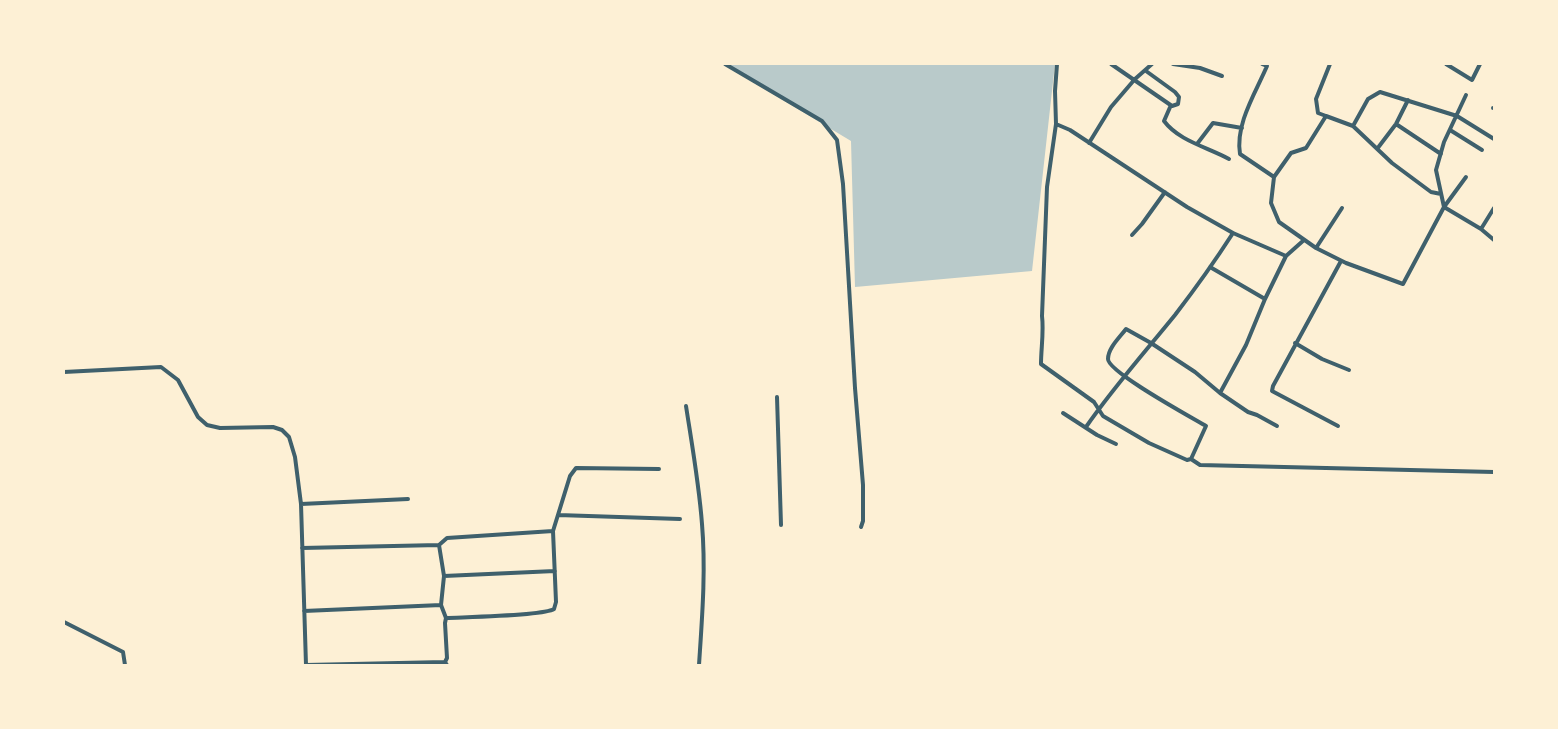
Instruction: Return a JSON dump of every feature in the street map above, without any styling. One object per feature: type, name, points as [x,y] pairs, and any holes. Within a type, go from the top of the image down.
[{"type":"street","points":[[725,64],[822,121],[837,140],[843,184],[855,388],[863,485],[863,521],[861,526]]},
{"type":"street","points":[[1057,64],[1055,91],[1056,124],[1047,187],[1041,364],[1094,402],[1103,416],[1149,444],[1187,460],[1191,459],[1200,466],[1494,472]]},
{"type":"street","points":[[1112,64],[1171,105],[1178,104],[1179,96],[1146,71]]},
{"type":"street","points":[[1089,143],[1111,107],[1135,79],[1152,64]]},
{"type":"street","points":[[1173,64],[1200,68],[1222,76]]},
{"type":"street","points":[[1262,64],[1267,66],[1242,128],[1239,147],[1240,154],[1274,178]]},
{"type":"street","points":[[1330,64],[1316,99],[1318,114],[1353,126],[1392,163],[1431,192],[1441,194]]},
{"type":"street","points":[[1446,64],[1472,80],[1480,64]]},
{"type":"street","points":[[1353,126],[1368,99],[1375,93],[1380,92],[1457,116],[1494,140]]},
{"type":"street","points":[[1466,95],[1450,130],[1436,170],[1444,207],[1481,229],[1494,240]]},
{"type":"street","points":[[1377,149],[1396,124],[1408,100]]},
{"type":"street","points":[[1171,105],[1164,121],[1168,126],[1189,141],[1229,159]]},
{"type":"street","points":[[1326,116],[1306,148],[1291,153],[1274,178],[1271,203],[1279,222],[1316,248],[1341,260],[1403,284],[1444,207],[1466,177]]},
{"type":"street","points":[[1197,144],[1213,123],[1242,128]]},
{"type":"street","points":[[1056,124],[1070,130],[1187,207],[1233,233],[1286,256]]},
{"type":"street","points":[[1396,124],[1441,154]]},
{"type":"street","points":[[1450,130],[1482,150]]},
{"type":"street","points":[[1132,235],[1165,192]]},
{"type":"street","points":[[1316,248],[1342,208]]},
{"type":"street","points":[[1481,229],[1494,208]]},
{"type":"street","points":[[1086,427],[1210,268],[1233,233]]},
{"type":"street","points":[[1220,393],[1246,345],[1265,299],[1286,256],[1304,240]]},
{"type":"street","points":[[1338,426],[1272,391],[1272,386],[1341,260]]},
{"type":"street","points":[[1210,268],[1265,299]]},
{"type":"street","points":[[1191,459],[1206,426],[1124,377],[1112,366],[1108,358],[1110,351],[1126,329],[1195,372],[1220,393],[1248,412],[1277,426]]},
{"type":"street","points":[[1295,343],[1322,359],[1348,370]]},
{"type":"street","points":[[64,372],[161,368],[178,380],[198,417],[206,425],[220,428],[273,427],[282,430],[288,436],[295,457],[301,504],[306,665],[446,664],[446,618],[441,605],[444,576],[439,544]]},
{"type":"street","points":[[777,398],[781,525]]},
{"type":"street","points":[[686,406],[697,474],[702,525],[703,611],[699,665]]},
{"type":"street","points":[[1063,413],[1097,435],[1116,444]]},
{"type":"street","points":[[446,618],[551,611],[554,609],[556,602],[553,531],[570,476],[576,468],[659,469]]},
{"type":"street","points":[[301,504],[408,499]]},
{"type":"street","points":[[558,514],[680,519]]},
{"type":"street","points":[[302,548],[439,544],[447,538],[553,531]]},
{"type":"street","points":[[444,576],[555,571]]},
{"type":"street","points":[[304,611],[441,605]]},
{"type":"street","points":[[64,622],[123,652],[125,665]]},
{"type":"shaded area","points":[[723,64],[1055,64],[1032,271],[855,287],[851,141]]}]
